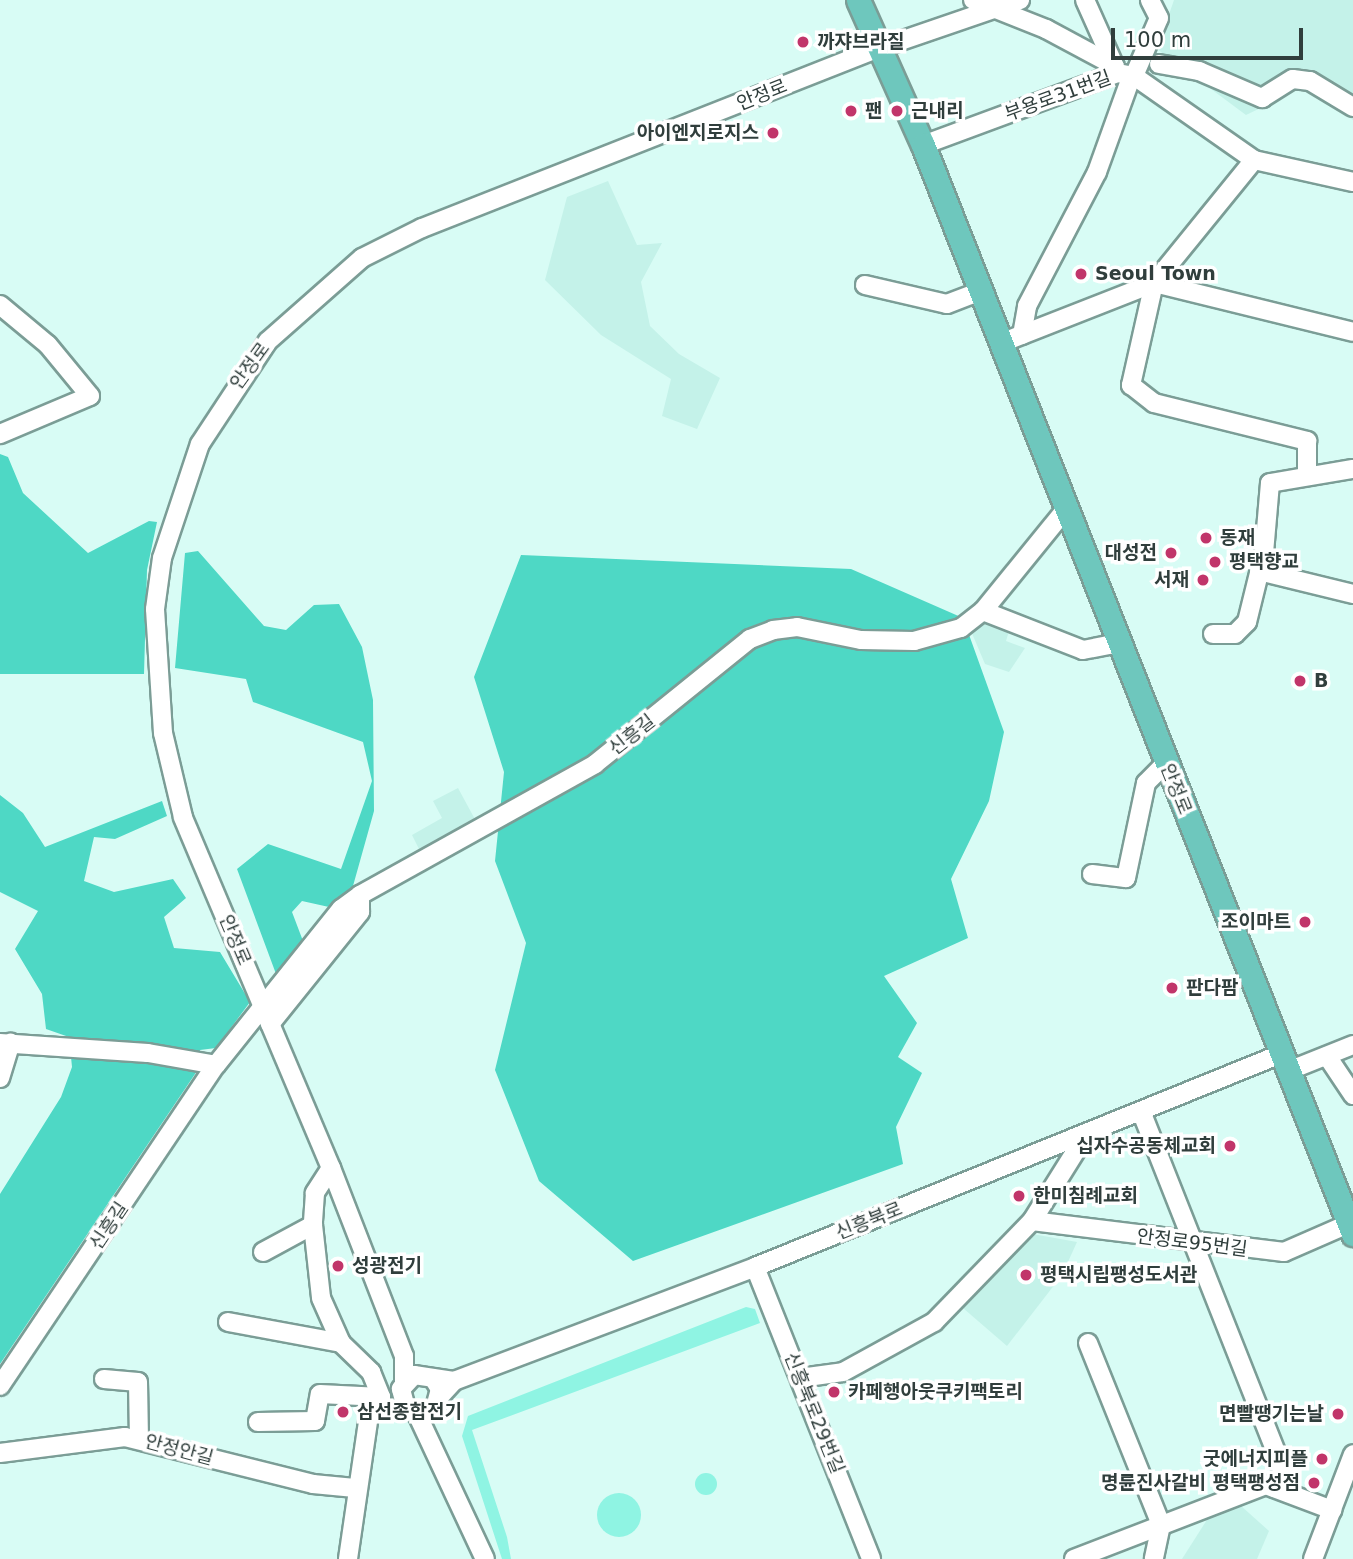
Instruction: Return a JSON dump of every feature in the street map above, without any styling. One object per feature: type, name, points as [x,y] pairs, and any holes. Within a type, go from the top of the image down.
[{"type":"main road","name":"안정로","points":[[858,0],[923,145],[981,291],[1011,339],[1066,509],[1351,1229]]},
{"type":"street","points":[[973,0],[998,9],[1125,73]]},
{"type":"street","points":[[880,48],[1020,0]]},
{"type":"street","points":[[1086,0],[1125,73]]},
{"type":"street","points":[[1011,339],[1097,172],[1125,73],[1159,18],[1150,0]]},
{"type":"street","name":"안정로","points":[[404,1356],[331,1168],[183,817],[155,666],[155,609],[175,511],[200,444],[239,379],[268,341],[362,258],[422,228],[880,48]]},
{"type":"street","points":[[1159,64],[1199,71],[1262,98],[1293,79],[1310,81],[1353,107]]},
{"type":"street","name":"부용로31번길","points":[[923,145],[1125,73],[1254,160],[1353,182]]},
{"type":"street","points":[[1254,160],[1154,283],[1131,380],[1135,394],[1307,441],[1307,476]]},
{"type":"street","points":[[1011,339],[1154,283],[1353,332]]},
{"type":"street","points":[[864,285],[947,304],[981,291]]},
{"type":"street","points":[[0,305],[48,345],[90,396],[0,434]]},
{"type":"street","points":[[1213,634],[1235,634],[1247,622],[1259,571],[1270,483],[1353,469]]},
{"type":"street","name":"신흥길","points":[[0,1386],[216,1065],[271,1024],[360,912],[360,895],[595,764],[750,639],[797,627],[914,641],[961,628],[983,611],[1066,509]]},
{"type":"street","points":[[1259,571],[1353,594]]},
{"type":"street","points":[[983,611],[1083,650],[1118,643]]},
{"type":"street","points":[[1092,874],[1126,878],[1146,783],[1166,763]]},
{"type":"street","points":[[0,1079],[5,1043],[148,1053],[216,1065]]},
{"type":"street","name":"신흥북로","points":[[454,1381],[755,1267],[1141,1111],[1284,1062],[1326,1056],[1353,1045]]},
{"type":"street","points":[[1326,1056],[1353,1095]]},
{"type":"street","points":[[1141,1111],[1283,1469],[1275,1488]]},
{"type":"street","points":[[800,1378],[843,1373],[934,1322],[1032,1220],[1087,1133]]},
{"type":"street","points":[[331,1168],[315,1193],[313,1225],[321,1298],[341,1343],[371,1372],[379,1398]]},
{"type":"street","name":"안정로95번길","points":[[1032,1220],[1196,1246],[1284,1252],[1351,1229]]},
{"type":"street","points":[[263,1252],[313,1225]]},
{"type":"street","name":"신흥북로29번길","points":[[755,1267],[871,1559]]},
{"type":"street","points":[[228,1322],[341,1343]]},
{"type":"street","points":[[1088,1343],[1161,1525],[1154,1559]]},
{"type":"street","points":[[404,1356],[427,1376],[438,1402],[435,1443]]},
{"type":"street","points":[[404,1356],[402,1390],[435,1443],[485,1559]]},
{"type":"street","points":[[258,1422],[315,1421],[320,1394],[379,1398],[402,1390],[427,1376],[454,1381],[438,1402],[417,1414]]},
{"type":"street","points":[[104,1379],[138,1382],[139,1438]]},
{"type":"street","points":[[348,1559],[355,1488],[370,1408],[379,1398]]},
{"type":"street","name":"안정안길","points":[[0,1453],[139,1438],[313,1484],[355,1488]]},
{"type":"street","points":[[1312,1559],[1353,1454]]},
{"type":"street","points":[[1074,1559],[1266,1485],[1332,1510]]},
{"type":"shaded area","points":[[1174,0],[1353,0],[1353,120],[1304,87],[1246,115],[1157,49]]},
{"type":"shaded area","points":[[608,181],[637,245],[662,243],[641,282],[650,326],[679,354],[720,378],[697,429],[662,416],[671,379],[601,335],[545,280],[567,197]]},
{"type":"shaded area","points":[[984,618],[1009,631],[1006,641],[1025,648],[1009,672],[985,664],[971,631]]},
{"type":"shaded area","points":[[458,788],[477,823],[421,853],[412,835],[442,818],[433,801]]},
{"type":"shaded area","points":[[1027,1233],[1077,1242],[1062,1275],[1007,1346],[956,1302]]},
{"type":"shaded area","points":[[1240,1505],[1269,1531],[1257,1559],[1182,1559],[1210,1515]]},
{"type":"green space","points":[[0,454],[8,457],[23,493],[88,553],[149,521],[157,522],[147,570],[144,674],[0,674]]},
{"type":"green space","points":[[198,551],[264,626],[286,630],[314,605],[339,604],[362,647],[373,700],[374,811],[353,886],[329,907],[302,901],[292,912],[303,941],[279,982],[237,869],[268,844],[341,869],[372,781],[363,742],[253,702],[246,679],[175,668],[185,553]]},
{"type":"green space","points":[[521,555],[851,569],[963,618],[1004,732],[989,801],[951,879],[968,938],[884,976],[917,1023],[898,1057],[922,1073],[896,1127],[903,1164],[633,1261],[539,1181],[495,1070],[526,943],[495,861],[504,772],[474,677]]},
{"type":"green space","points":[[0,795],[23,813],[45,847],[162,801],[167,816],[115,839],[94,837],[84,881],[114,892],[173,879],[186,898],[164,917],[174,948],[220,952],[250,1002],[216,1048],[200,1050],[197,1071],[0,1364],[0,1194],[61,1097],[72,1067],[69,1037],[46,1029],[42,994],[15,949],[38,911],[0,892]]},
{"type":"green space","points":[[746,1307],[755,1309],[760,1323],[472,1430],[507,1537],[511,1559],[502,1559],[462,1436],[468,1416]]},
{"type":"green space","points":[[706,1473],[714,1476],[717,1484],[714,1492],[706,1495],[698,1492],[695,1484],[698,1476]]},
{"type":"green space","points":[[619,1493],[635,1499],[641,1515],[635,1531],[619,1537],[603,1531],[597,1515],[603,1499]]},
{"type":"place","name":"까쟈브라질","points":[[803,42]]},
{"type":"place","name":"팬","points":[[851,111]]},
{"type":"place","name":"근내리","points":[[897,111]]},
{"type":"place","name":"아이엔지로지스","points":[[773,133]]},
{"type":"place","name":"Seoul Town","points":[[1081,274]]},
{"type":"place","name":"동재","points":[[1206,538]]},
{"type":"place","name":"대성전","points":[[1171,553]]},
{"type":"place","name":"평택향교","points":[[1215,562]]},
{"type":"place","name":"서재","points":[[1203,580]]},
{"type":"place","name":"B","points":[[1300,681]]},
{"type":"place","name":"조이마트","points":[[1305,922]]},
{"type":"place","name":"판다팜","points":[[1172,988]]},
{"type":"place","name":"십자수공동체교회","points":[[1230,1146]]},
{"type":"place","name":"한미침례교회","points":[[1019,1196]]},
{"type":"place","name":"성광전기","points":[[338,1266]]},
{"type":"place","name":"평택시립팽성도서관","points":[[1026,1275]]},
{"type":"place","name":"카페행아웃쿠키팩토리","points":[[834,1392]]},
{"type":"place","name":"삼선종합전기","points":[[343,1412]]},
{"type":"place","name":"면빨땡기는날","points":[[1338,1414]]},
{"type":"place","name":"굿에너지피플","points":[[1322,1459]]},
{"type":"place","name":"명륜진사갈비 평택팽성점","points":[[1314,1483]]}]
